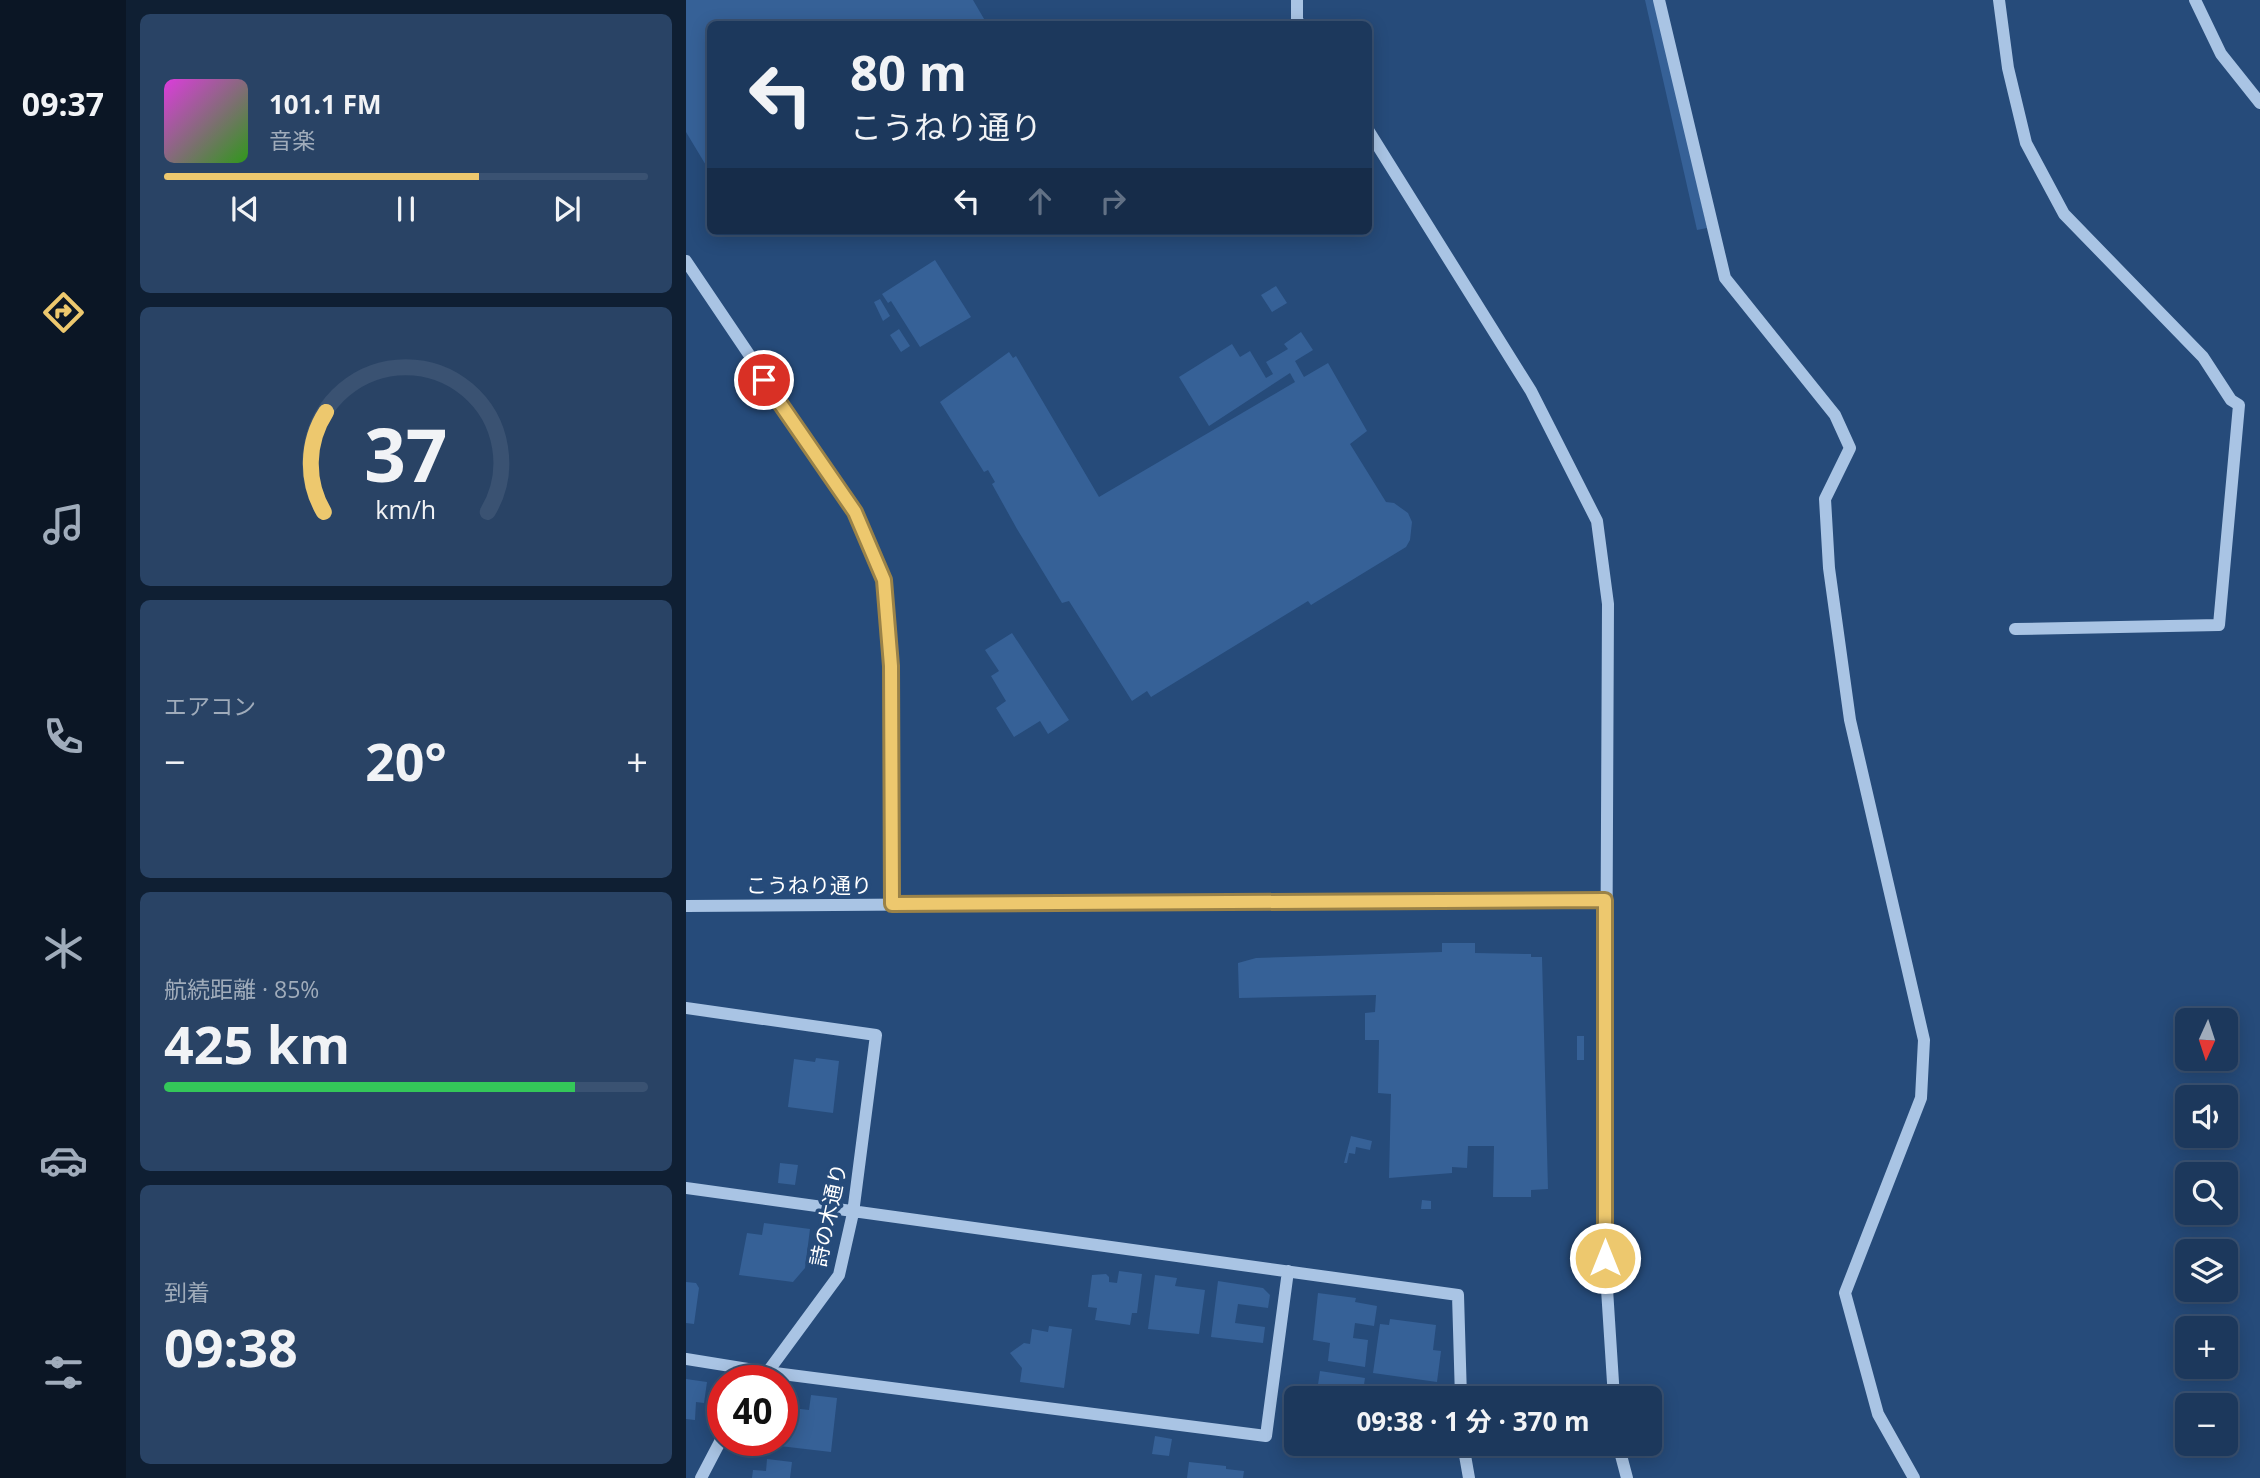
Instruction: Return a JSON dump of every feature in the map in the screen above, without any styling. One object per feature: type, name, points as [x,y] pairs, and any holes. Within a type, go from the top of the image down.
[{"type":"street","points":[[1297,0],[1300,21]]},
{"type":"street","points":[[1659,0],[1725,278],[1835,415],[1850,448],[1825,499],[1829,568],[1850,720],[1924,1040],[1921,1098],[1845,1293],[1878,1414],[1914,1478]]},
{"type":"street","points":[[1999,0],[2008,68],[2026,143],[2064,214],[2203,356],[2231,400],[2239,405],[2219,625],[2015,629]]},
{"type":"street","points":[[2194,0],[2221,54],[2260,103]]},
{"type":"street","points":[[1372,136],[1531,391],[1597,521],[1608,604],[1605,1258],[1613,1386]]},
{"type":"street","points":[[686,261],[855,512],[884,580],[891,666],[892,904]]},
{"type":"street","name":"こうねり通り","points":[[686,905],[1605,900]]},
{"type":"street","name":"詩の木通り","points":[[686,1009],[876,1035],[853,1213],[839,1275],[773,1365]]},
{"type":"street","points":[[686,1188],[1458,1295],[1461,1386]]},
{"type":"street","points":[[798,1381],[1266,1436],[1288,1271]]},
{"type":"street","points":[[686,1359],[712,1365]]},
{"type":"street","points":[[701,1478],[713,1456]]},
{"type":"street","points":[[1465,1456],[1469,1478]]},
{"type":"street","points":[[1621,1456],[1627,1478]]},
{"type":"building","points":[[686,0],[973,0],[985,21],[707,21],[707,167],[686,132]]},
{"type":"building","points":[[1645,0],[1656,0],[1707,228],[1697,230]]},
{"type":"building","points":[[935,260],[971,317],[920,347],[891,301],[888,303],[882,294]]},
{"type":"building","points":[[1276,286],[1287,303],[1272,312],[1261,295]]},
{"type":"building","points":[[880,299],[890,316],[883,321],[874,302]]},
{"type":"building","points":[[899,329],[910,346],[901,352],[890,335]]},
{"type":"building","points":[[1301,332],[1313,350],[1295,361],[1304,377],[1328,363],[1367,431],[1350,444],[1386,502],[1394,503],[1408,513],[1412,522],[1410,540],[1406,547],[1311,605],[1308,601],[1151,697],[1147,691],[1132,701],[1069,601],[1062,603],[1017,529],[992,484],[995,482],[988,470],[984,472],[940,402],[1009,352],[1013,358],[1016,356],[1099,497],[1295,382],[1290,373],[1209,426],[1179,377],[1232,344],[1240,357],[1250,351],[1266,378],[1273,374],[1266,362],[1288,349],[1284,344]]},
{"type":"building","points":[[1012,633],[1069,720],[1048,734],[1040,721],[1014,737],[996,708],[1006,701],[991,676],[999,671],[985,650]]},
{"type":"building","points":[[1442,943],[1475,943],[1475,953],[1531,954],[1531,957],[1542,957],[1548,1189],[1531,1190],[1531,1197],[1493,1197],[1494,1146],[1468,1146],[1467,1168],[1452,1167],[1452,1173],[1389,1178],[1391,1094],[1378,1093],[1379,1040],[1365,1040],[1365,1013],[1375,1012],[1376,995],[1239,998],[1238,963],[1256,958],[1442,952]]},
{"type":"building","points":[[1577,1036],[1584,1036],[1584,1060],[1577,1060]]},
{"type":"building","points":[[816,1058],[839,1061],[833,1113],[788,1107],[794,1059],[815,1062]]},
{"type":"building","points":[[1351,1136],[1372,1141],[1370,1150],[1356,1147],[1355,1154],[1349,1153],[1347,1163],[1344,1163]]},
{"type":"building","points":[[780,1163],[798,1165],[795,1185],[778,1183]]},
{"type":"building","points":[[1422,1200],[1431,1201],[1431,1209],[1421,1209]]},
{"type":"building","points":[[764,1223],[810,1229],[805,1268],[793,1282],[739,1275],[747,1233],[762,1235]]},
{"type":"building","points":[[1119,1271],[1142,1274],[1137,1313],[1132,1313],[1130,1325],[1095,1320],[1097,1308],[1088,1307],[1092,1275],[1106,1274],[1109,1282],[1117,1283]]},
{"type":"building","points":[[1155,1275],[1177,1278],[1175,1286],[1205,1290],[1199,1334],[1148,1329]]},
{"type":"building","points":[[1218,1281],[1263,1288],[1270,1295],[1268,1308],[1238,1304],[1235,1323],[1265,1327],[1263,1343],[1211,1337]]},
{"type":"building","points":[[686,1282],[696,1283],[699,1288],[694,1324],[686,1323]]},
{"type":"building","points":[[1318,1293],[1356,1298],[1355,1302],[1377,1306],[1374,1326],[1355,1323],[1353,1338],[1368,1340],[1365,1367],[1328,1361],[1330,1343],[1313,1340]]},
{"type":"building","points":[[1390,1319],[1436,1325],[1433,1350],[1441,1351],[1437,1382],[1373,1373],[1380,1324],[1389,1325]]},
{"type":"building","points":[[1049,1326],[1072,1329],[1064,1388],[1020,1382],[1022,1368],[1010,1353],[1024,1343],[1030,1344],[1032,1329],[1048,1332]]},
{"type":"building","points":[[1320,1371],[1365,1378],[1364,1386],[1318,1386]]},
{"type":"building","points":[[686,1379],[707,1382],[704,1403],[696,1402],[695,1420],[686,1419]]},
{"type":"building","points":[[811,1395],[837,1398],[831,1452],[798,1448],[798,1409],[809,1410]]},
{"type":"building","points":[[1155,1436],[1172,1439],[1169,1456],[1152,1454]]},
{"type":"building","points":[[767,1459],[792,1462],[790,1478],[752,1478],[753,1470],[766,1471]]},
{"type":"building","points":[[1189,1462],[1244,1471],[1243,1478],[1187,1478]]},
{"type":"route","points":[[764,380],[855,512],[884,580],[891,666],[892,904],[1605,900],[1605,1258]]}]
